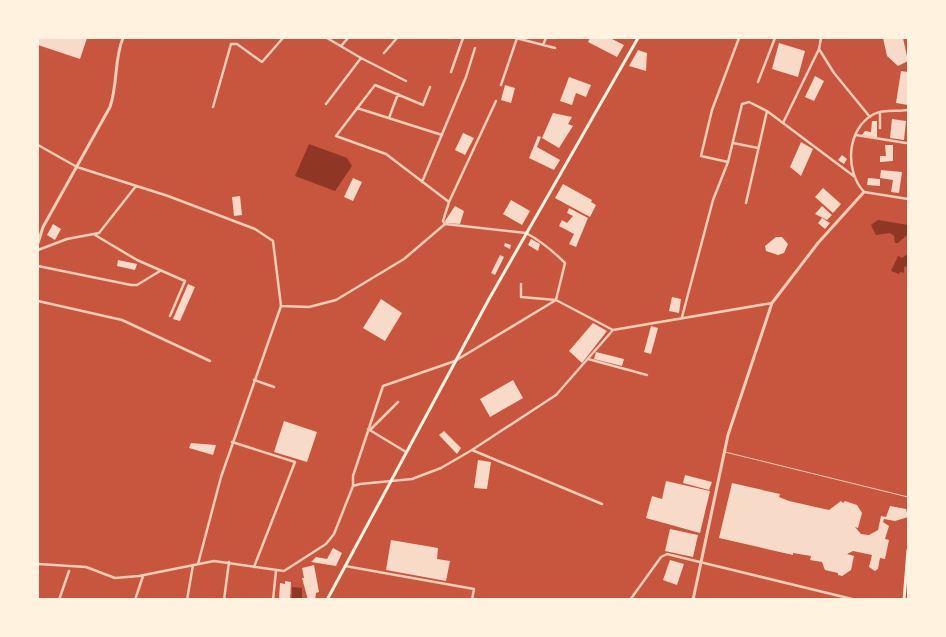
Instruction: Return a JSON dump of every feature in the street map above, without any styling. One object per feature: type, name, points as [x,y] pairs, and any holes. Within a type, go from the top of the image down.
[{"type":"main road","points":[[327,600],[526,233],[638,38]]},
{"type":"main road","points":[[904,600],[908,550]]},
{"type":"street","points":[[38,242],[43,228],[114,98],[119,46],[123,38]]},
{"type":"street","points":[[213,107],[231,44],[234,42],[262,62],[283,38]]},
{"type":"street","points":[[326,38],[406,81]]},
{"type":"street","points":[[340,46],[348,38]]},
{"type":"street","points":[[384,54],[397,38]]},
{"type":"street","points":[[451,72],[463,38]]},
{"type":"street","points":[[501,85],[516,38],[556,48]]},
{"type":"street","points":[[543,45],[546,38]]},
{"type":"street","points":[[728,162],[701,156],[712,110],[739,38]]},
{"type":"street","points":[[758,82],[775,38]]},
{"type":"street","points":[[784,123],[819,48],[821,38]]},
{"type":"street","points":[[422,182],[466,77],[475,48]]},
{"type":"street","points":[[819,48],[834,73],[870,117]]},
{"type":"street","points":[[326,104],[362,58]]},
{"type":"street","points":[[430,88],[423,105],[375,85],[336,136],[386,154],[449,202]]},
{"type":"street","points":[[389,118],[398,94]]},
{"type":"street","points":[[445,224],[443,221],[449,202],[496,101]]},
{"type":"street","points":[[682,317],[713,200],[728,162],[742,104],[749,102],[767,111],[784,123],[855,177],[864,192],[908,199]]},
{"type":"street","points":[[357,108],[442,135]]},
{"type":"street","points":[[855,177],[851,148],[856,135],[870,117],[880,112],[908,110]]},
{"type":"street","points":[[746,204],[767,111]]},
{"type":"street","points":[[880,112],[880,128]]},
{"type":"street","points":[[856,135],[906,143]]},
{"type":"street","points":[[733,143],[758,148]]},
{"type":"street","points":[[38,145],[77,167],[255,229],[269,237],[275,252],[281,306],[232,442],[198,564]]},
{"type":"street","points":[[95,235],[119,210],[136,186]]},
{"type":"street","points":[[692,600],[724,452],[772,303],[818,243],[864,192]]},
{"type":"street","points":[[38,564],[86,567],[115,578],[143,576],[214,561],[284,570],[326,544],[334,534],[353,486],[353,476],[383,386],[455,362],[556,300],[565,263],[551,249],[526,233],[445,224],[404,259],[336,300],[308,307],[281,306]]},
{"type":"street","points":[[38,250],[67,239],[95,235],[160,271],[185,281],[170,316]]},
{"type":"street","points":[[38,266],[131,286],[137,285],[160,271]]},
{"type":"street","points":[[521,284],[521,297],[556,300],[612,330],[772,303]]},
{"type":"street","points":[[38,301],[122,320],[210,361]]},
{"type":"street","points":[[353,486],[424,476],[472,450],[556,395],[612,330]]},
{"type":"street","points":[[588,360],[647,375]]},
{"type":"street","points":[[254,380],[274,387]]},
{"type":"street","points":[[369,429],[398,402]]},
{"type":"street","points":[[369,429],[406,452]]},
{"type":"street","points":[[232,442],[295,462],[254,567]]},
{"type":"street","points":[[472,450],[602,504]]},
{"type":"street","points":[[630,600],[661,557],[667,554],[856,600]]},
{"type":"street","points":[[224,600],[229,562]]},
{"type":"street","points":[[187,600],[193,566]]},
{"type":"street","points":[[345,566],[474,589],[472,600]]},
{"type":"street","points":[[274,600],[276,570]]},
{"type":"street","points":[[59,600],[68,571]]},
{"type":"street","points":[[135,600],[143,576]]},
{"type":"lane","points":[[724,452],[908,498]]},
{"type":"shaded area","points":[[309,144],[347,158],[352,166],[335,191],[295,176]]},
{"type":"shaded area","points":[[878,220],[908,225],[908,234],[898,243],[895,243],[894,236],[890,233],[876,235],[871,225]]},
{"type":"shaded area","points":[[906,255],[908,256],[908,266],[904,267],[904,273],[900,272],[899,274],[891,271],[898,256],[902,258]]},
{"type":"shaded area","points":[[292,587],[302,588],[302,599],[292,599]]},
{"type":"building","points":[[38,38],[87,38],[80,59],[38,45]]},
{"type":"building","points":[[590,38],[610,38],[624,45],[617,57],[588,42]]},
{"type":"building","points":[[883,38],[903,38],[908,61],[898,66],[887,56]]},
{"type":"building","points":[[779,43],[805,51],[798,77],[772,69]]},
{"type":"building","points":[[638,50],[647,53],[646,71],[629,66]]},
{"type":"building","points":[[901,71],[908,72],[908,105],[896,103]]},
{"type":"building","points":[[815,76],[824,81],[814,101],[805,97]]},
{"type":"building","points":[[569,77],[591,85],[586,97],[576,93],[572,105],[560,101]]},
{"type":"building","points":[[505,85],[515,88],[511,103],[501,100]]},
{"type":"building","points":[[553,113],[572,117],[568,124],[573,126],[559,148],[542,138]]},
{"type":"building","points":[[892,119],[906,121],[904,140],[890,138]]},
{"type":"building","points":[[872,121],[877,121],[877,138],[862,135],[865,131],[871,132]]},
{"type":"building","points":[[463,133],[474,138],[465,155],[455,150]]},
{"type":"building","points":[[538,136],[541,137],[537,147],[560,160],[554,170],[529,158]]},
{"type":"building","points":[[801,142],[813,149],[801,176],[790,167]]},
{"type":"building","points":[[885,145],[893,145],[893,161],[880,162],[880,156],[886,156]]},
{"type":"building","points":[[842,155],[847,159],[844,164],[838,160]]},
{"type":"building","points":[[881,170],[902,172],[899,193],[891,192],[893,180],[880,178]]},
{"type":"building","points":[[353,178],[362,182],[353,201],[344,197]]},
{"type":"building","points":[[868,178],[880,179],[880,186],[867,185]]},
{"type":"building","points":[[563,184],[592,200],[591,202],[596,205],[590,217],[555,198]]},
{"type":"building","points":[[823,188],[841,204],[833,213],[815,197]]},
{"type":"building","points":[[240,196],[242,215],[234,216],[232,197]]},
{"type":"building","points":[[511,200],[530,211],[522,225],[503,214]]},
{"type":"building","points":[[455,206],[464,211],[460,224],[446,223],[445,221]]},
{"type":"building","points":[[822,206],[832,215],[827,220],[815,214]]},
{"type":"building","points":[[569,208],[588,218],[576,247],[569,244],[574,234],[559,226],[562,220],[567,223],[573,216],[567,213]]},
{"type":"building","points":[[822,218],[830,223],[825,229],[818,223]]},
{"type":"building","points":[[53,224],[61,229],[55,240],[47,235]]},
{"type":"building","points":[[776,237],[782,237],[788,244],[784,253],[778,255],[766,251],[765,246]]},
{"type":"building","points":[[531,239],[540,244],[538,251],[528,245]]},
{"type":"building","points":[[505,243],[511,245],[510,249],[504,246]]},
{"type":"building","points":[[500,255],[504,257],[495,275],[491,273]]},
{"type":"building","points":[[118,260],[137,264],[135,270],[117,266]]},
{"type":"building","points":[[188,284],[195,287],[180,321],[173,319]]},
{"type":"building","points":[[672,297],[681,299],[679,313],[669,311]]},
{"type":"building","points":[[381,299],[402,313],[385,341],[363,328]]},
{"type":"building","points":[[593,323],[607,331],[582,363],[569,351]]},
{"type":"building","points":[[651,326],[658,328],[651,354],[644,352]]},
{"type":"building","points":[[596,352],[624,359],[622,366],[594,359]]},
{"type":"building","points":[[513,380],[523,398],[490,417],[480,399]]},
{"type":"building","points":[[284,421],[317,432],[307,462],[274,452]]},
{"type":"building","points":[[444,431],[461,448],[457,454],[439,435]]},
{"type":"building","points":[[191,443],[216,445],[213,455],[189,448]]},
{"type":"building","points":[[478,460],[491,462],[487,489],[474,488]]},
{"type":"building","points":[[685,475],[712,482],[709,490],[683,483]]},
{"type":"building","points":[[666,481],[710,491],[700,533],[646,518],[652,496],[662,499]]},
{"type":"building","points":[[732,483],[780,494],[779,497],[789,501],[829,510],[841,501],[857,505],[862,513],[858,528],[855,527],[861,534],[869,535],[878,530],[881,516],[886,517],[890,506],[906,509],[908,517],[895,521],[884,519],[883,522],[889,526],[885,539],[889,540],[885,559],[880,558],[878,569],[875,571],[869,567],[872,555],[853,551],[847,554],[854,556],[851,570],[842,576],[825,570],[822,562],[810,560],[811,556],[793,553],[793,555],[719,538]]},
{"type":"building","points":[[670,529],[698,535],[693,557],[665,551]]},
{"type":"building","points":[[391,540],[438,548],[437,559],[450,561],[446,581],[386,570]]},
{"type":"building","points":[[333,548],[342,553],[336,566],[311,562],[316,557],[327,559]]},
{"type":"building","points":[[670,560],[684,564],[677,585],[663,580]]},
{"type":"building","points":[[314,565],[319,592],[316,593],[315,600],[308,600],[302,578],[304,578],[302,568]]},
{"type":"building","points":[[285,581],[291,582],[290,600],[279,600],[280,583],[285,584]]}]
